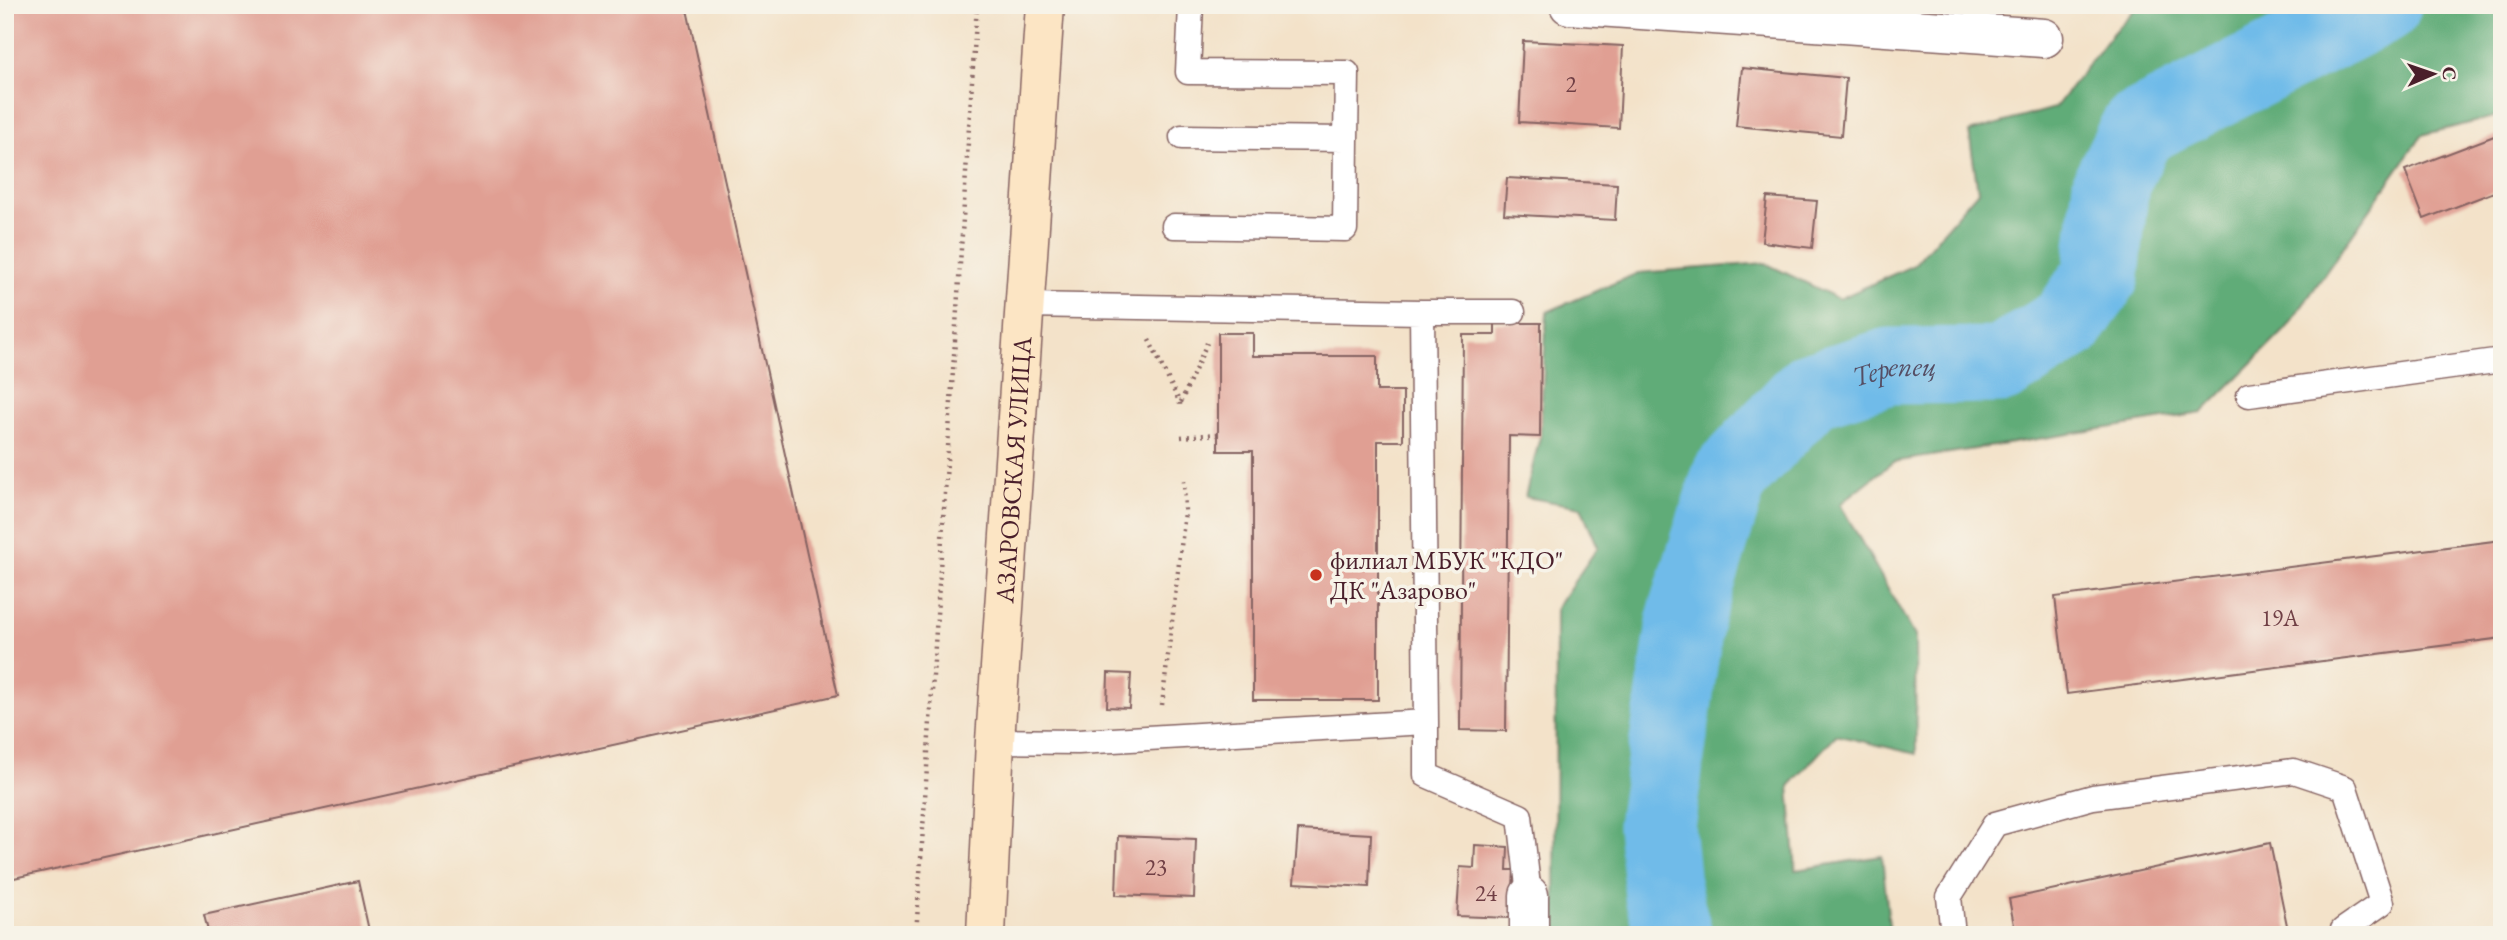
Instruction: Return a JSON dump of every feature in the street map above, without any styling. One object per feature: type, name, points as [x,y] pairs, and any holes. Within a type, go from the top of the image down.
[{"type":"street","name":"АЗАРОВСКАЯ УЛИЦА","points":[[985,935],[995,741],[1045,5]]},
{"type":"street","points":[[1569,5],[2044,38]]},
{"type":"street","points":[[1529,935],[1530,895]]},
{"type":"lane","points":[[1174,226],[1345,229],[1348,73],[1188,72],[1191,5]]},
{"type":"lane","points":[[1182,137],[1346,139]]},
{"type":"lane","points":[[1025,305],[1513,312]]},
{"type":"lane","points":[[1422,312],[1426,775],[1520,816],[1530,895]]},
{"type":"lane","points":[[2249,395],[2502,360]]},
{"type":"lane","points":[[995,741],[1078,742],[1426,722]]},
{"type":"lane","points":[[1953,935],[1949,897],[1995,824],[2093,797],[2294,771],[2346,788],[2382,903],[2343,930],[2344,935]]},
{"type":"path","points":[[916,935],[977,5]]},
{"type":"path","points":[[1132,307],[1180,406],[1214,324],[1224,308]]},
{"type":"path","points":[[1181,437],[1218,434]]},
{"type":"path","points":[[1159,737],[1185,513],[1184,480]]},
{"type":"green space","points":[[2139,5],[2502,5],[2502,115],[2422,135],[2286,329],[2202,413],[1893,462],[1840,504],[1915,636],[1916,754],[1836,735],[1789,786],[1796,870],[1882,856],[1890,935],[1555,935],[1556,608],[1598,547],[1581,507],[1525,497],[1540,437],[1547,312],[1638,273],[1765,263],[1839,299],[1914,265],[1978,191],[1969,132],[2055,108],[2110,36]]},
{"type":"building","points":[[5,5],[686,5],[838,695],[5,880]]},
{"type":"building","points":[[1523,41],[1623,46],[1619,128],[1519,122]]},
{"type":"building","points":[[1742,68],[1846,78],[1841,136],[1736,126]]},
{"type":"building","points":[[2502,133],[2502,189],[2424,219],[2405,170]]},
{"type":"building","points":[[1507,178],[1617,184],[1615,220],[1504,214]]},
{"type":"building","points":[[1767,197],[1817,201],[1812,248],[1762,242]]},
{"type":"building","points":[[1495,323],[1541,323],[1540,437],[1509,436],[1506,731],[1460,730],[1463,335],[1495,335]]},
{"type":"building","name":"филиал МБУК \"КДО\" ДК \"Азарово\"","points":[[1218,333],[1253,333],[1253,356],[1377,356],[1377,391],[1403,391],[1403,441],[1378,441],[1378,700],[1253,700],[1253,451],[1218,451]]},
{"type":"building","points":[[2502,540],[2502,638],[2067,694],[2055,597]]},
{"type":"building","points":[[1108,673],[1131,674],[1129,708],[1107,707]]},
{"type":"building","points":[[1298,830],[1371,834],[1369,887],[1294,883]]},
{"type":"building","points":[[1118,836],[1196,839],[1194,898],[1116,895]]},
{"type":"building","points":[[2270,843],[2289,935],[2016,935],[2009,899]]},
{"type":"building","points":[[1475,845],[1508,847],[1507,870],[1514,870],[1511,918],[1457,916],[1460,867],[1474,868]]},
{"type":"building","points":[[358,881],[370,935],[209,935],[204,915]]},
{"type":"building","points":[[1341,930],[1370,932],[1369,935],[1340,935]]},
{"type":"waterway","name":"Терепец","points":[[1674,935],[1663,895],[1656,826],[1686,616],[1730,476],[1811,390],[1890,366],[2001,365],[2068,323],[2101,275],[2111,183],[2138,129],[2383,5]]},
{"type":"place","name":"филиал МБУК \"КДО\" ДК \"Азарово\"","points":[[1316,575]]}]
